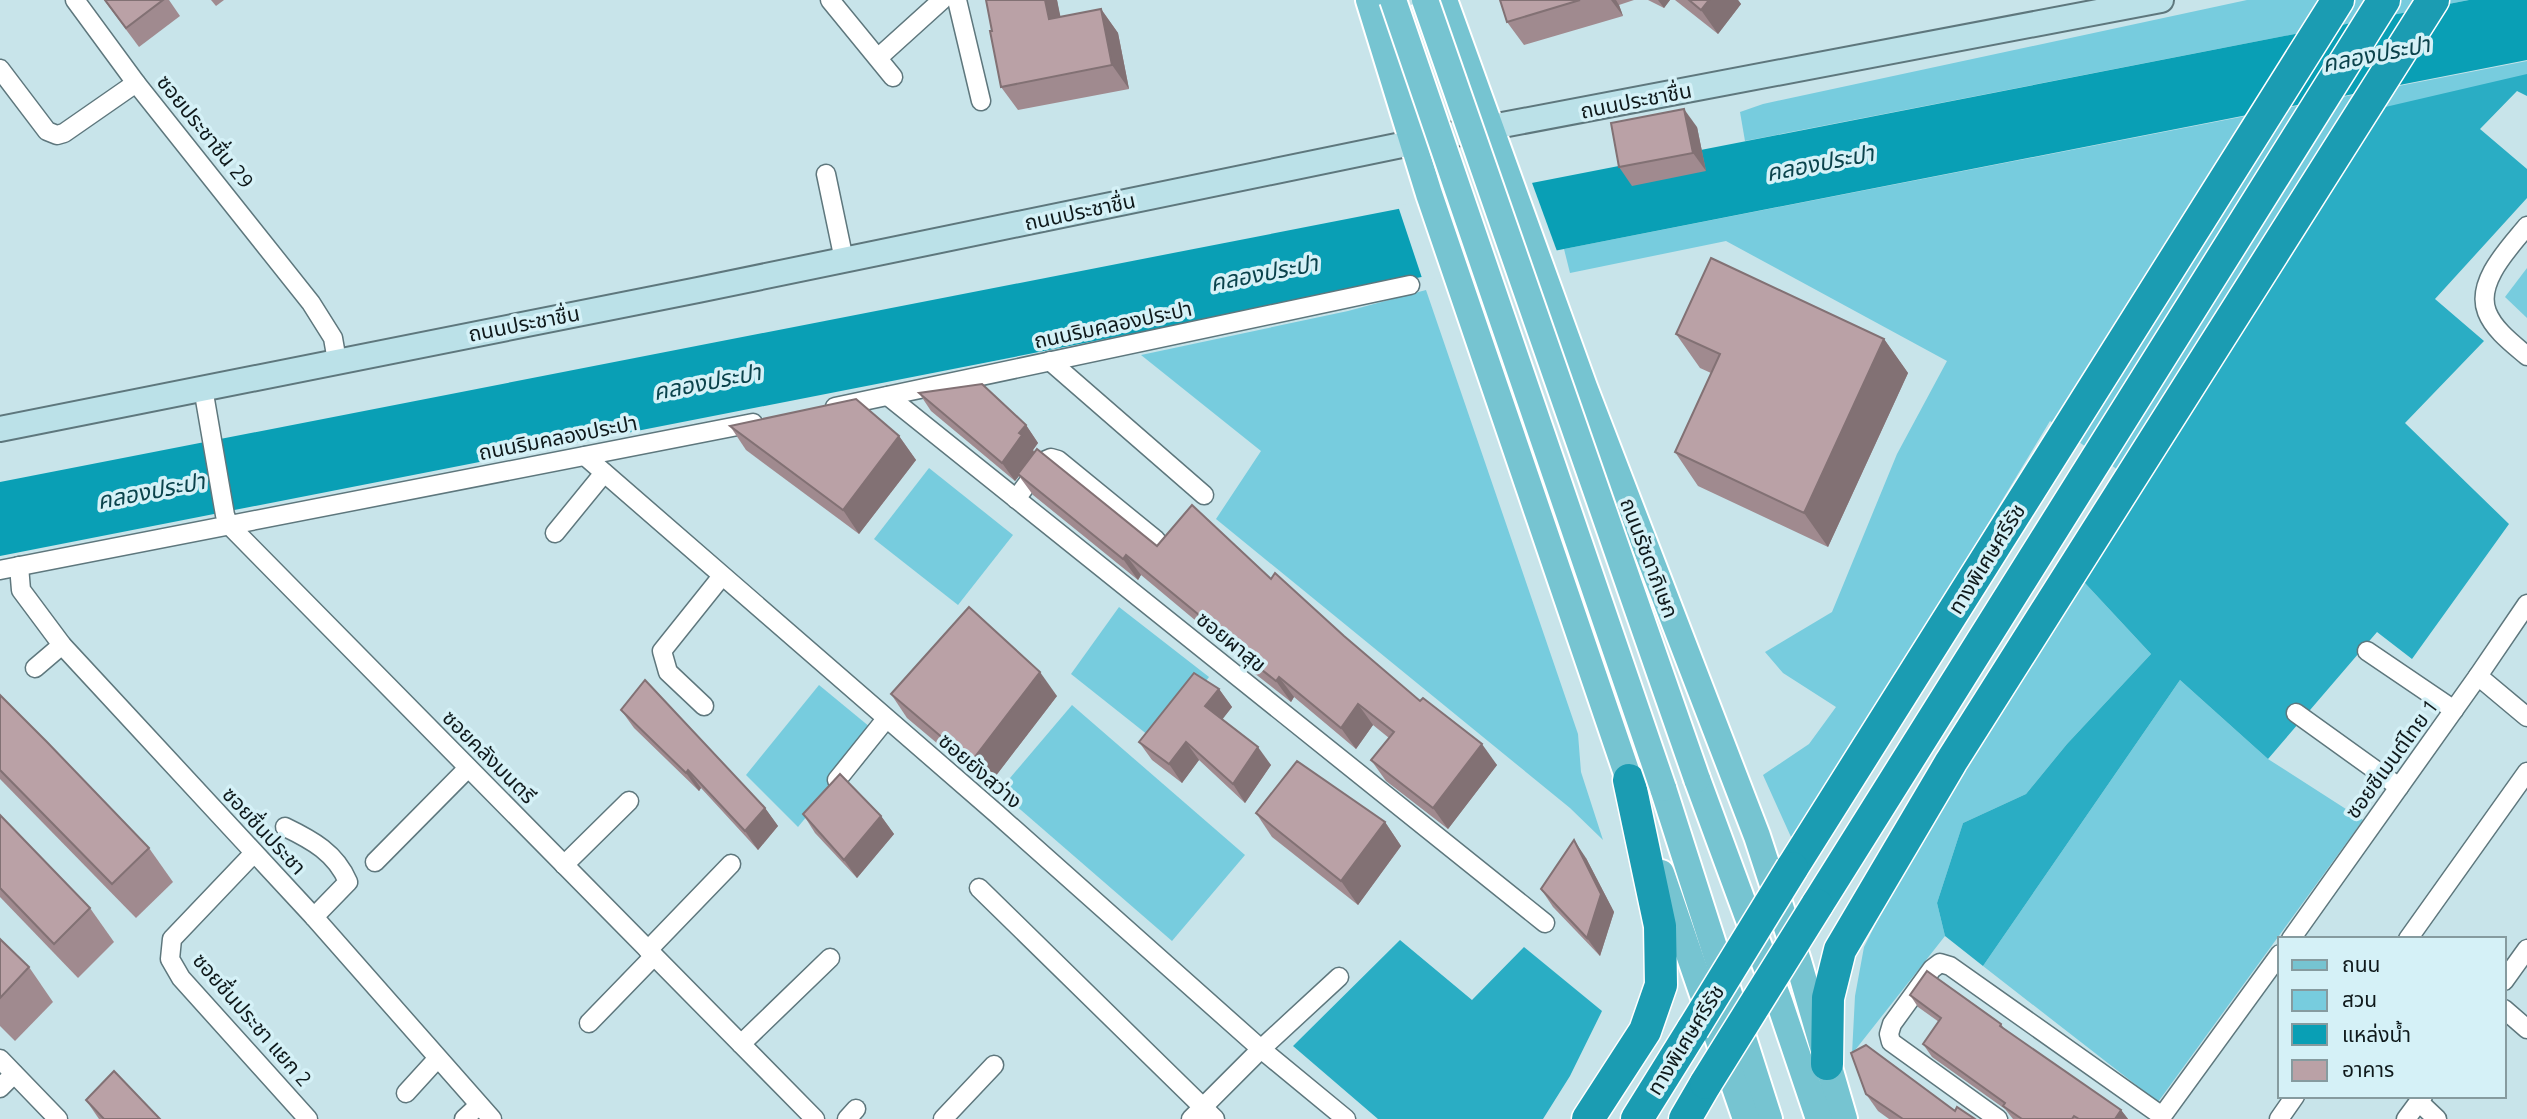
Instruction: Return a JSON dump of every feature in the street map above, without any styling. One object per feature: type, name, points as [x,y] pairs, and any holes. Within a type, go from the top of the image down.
[{"type":"highway","name":"ทางพิเศษศรีรัช","points":[[1637,1119],[2338,0]]},
{"type":"highway","name":"ทางพิเศษศรีรัช","points":[[1685,1119],[2384,0]]},
{"type":"highway","points":[[1827,1064],[1828,998],[1840,950],[1951,762],[2433,0]]},
{"type":"highway","points":[[1588,1119],[1645,1031],[1661,985],[1660,926],[1629,780]]},
{"type":"main road","points":[[1370,0],[1429,194],[1746,1119]]},
{"type":"main road","points":[[1393,0],[1663,788],[1769,1119]]},
{"type":"main road","name":"ถนนรัชดาภิเษก","points":[[1425,0],[1697,779],[1779,1001],[1819,1119]]},
{"type":"main road","name":"ถนนรัชดาภิเษก","points":[[1444,0],[1584,387],[1757,836],[1798,961],[1844,1119]]},
{"type":"main road","name":"ถนนประชาชื่น","points":[[0,429],[1415,143],[2152,1]]},
{"type":"main road","points":[[1509,425],[1513,400],[1524,373],[1540,367],[1556,368],[1584,387]]},
{"type":"street","points":[[75,0],[136,83]]},
{"type":"street","points":[[830,0],[893,77]]},
{"type":"street","points":[[879,57],[942,0]]},
{"type":"street","points":[[957,0],[981,102]]},
{"type":"street","name":"ซอยประชาชื่น 29","points":[[0,69],[47,131],[57,135],[64,133],[136,83],[312,303],[333,338],[337,361]]},
{"type":"street","points":[[826,174],[844,260]]},
{"type":"street","points":[[2527,226],[2491,272],[2485,296],[2486,311],[2502,333],[2527,356]]},
{"type":"street","name":"ถนนริมคลองประปา","points":[[823,409],[1410,285]]},
{"type":"street","points":[[1050,361],[1204,495]]},
{"type":"street","points":[[203,388],[227,520]]},
{"type":"street","name":"ซอยผาสุข","points":[[888,396],[1545,923]]},
{"type":"street","name":"ถนนริมคลองประปา","points":[[0,570],[227,520],[585,456],[770,419]]},
{"type":"street","name":"ซอยยังสว่าง","points":[[585,456],[1261,1049],[1346,1119]]},
{"type":"street","points":[[1016,499],[1044,461],[1051,458],[1058,460],[1156,540]]},
{"type":"street","points":[[555,533],[604,473]]},
{"type":"street","name":"ซอยคลังมนตรี","points":[[227,520],[815,1119]]},
{"type":"street","name":"ซอยชื่นประชา","points":[[19,566],[21,590],[62,645],[314,917],[492,1119]]},
{"type":"street","points":[[704,706],[668,672],[662,652],[722,576]]},
{"type":"street","name":"ซอยซีเมนต์ไทย 1","points":[[2292,937],[2479,676],[2527,604]]},
{"type":"street","points":[[35,668],[62,645]]},
{"type":"street","points":[[2367,651],[2454,710]]},
{"type":"street","points":[[2479,676],[2527,717]]},
{"type":"street","points":[[2296,713],[2399,787]]},
{"type":"street","points":[[838,780],[886,719]]},
{"type":"street","points":[[375,862],[468,768]]},
{"type":"street","points":[[2409,937],[2527,772]]},
{"type":"street","points":[[564,865],[629,801]]},
{"type":"street","points":[[285,827],[319,844],[343,869],[348,882],[314,917]]},
{"type":"street","name":"ซอยชื่นประชา แยก 2","points":[[254,853],[172,939],[170,959],[181,978],[308,1119]]},
{"type":"street","points":[[589,1023],[731,864]]},
{"type":"street","points":[[979,888],[1203,1115],[1261,1049],[1339,977]]},
{"type":"street","points":[[2506,978],[2527,949]]},
{"type":"street","points":[[1998,1119],[1891,1042],[1889,1034],[1892,1024],[1932,969],[1940,963],[1950,966],[2161,1118],[2278,957]]},
{"type":"street","points":[[741,1044],[830,958]]},
{"type":"street","points":[[2506,1011],[2527,1028]]},
{"type":"street","points":[[0,1059],[58,1119]]},
{"type":"street","points":[[406,1093],[437,1059]]},
{"type":"street","points":[[946,1118],[994,1065]]},
{"type":"street","points":[[0,1088],[15,1074]]},
{"type":"street","points":[[2279,1119],[2294,1098]]},
{"type":"street","points":[[2406,1119],[2421,1099],[2437,1119]]},
{"type":"street","points":[[464,1119],[479,1105]]},
{"type":"green space","points":[[2247,0],[2469,0],[1745,141],[1740,112],[1763,104]]},
{"type":"green space","points":[[2527,61],[2527,79],[2140,486],[2050,421],[1805,826],[1791,837],[1763,775],[1809,744],[1836,707],[1783,673],[1765,652],[1832,612],[1897,454],[1947,361],[1726,241],[1570,273],[1564,249]]},
{"type":"green space","points":[[2527,268],[2527,318],[2505,297]]},
{"type":"green space","points":[[1426,290],[1578,734],[1581,772],[1603,840],[1570,808],[1216,519],[1261,451],[1141,355],[1348,311]]},
{"type":"green space","points":[[929,468],[1013,535],[958,605],[874,539]]},
{"type":"green space","points":[[2084,582],[2151,654],[2067,744],[2026,794],[1963,823],[1937,903],[1945,936],[1852,1054],[1855,996],[1864,947],[1906,864]]},
{"type":"green space","points":[[1119,607],[1209,677],[1158,743],[1071,674]]},
{"type":"green space","points":[[2180,680],[2268,759],[2363,820],[2158,1102],[1983,966]]},
{"type":"green space","points":[[819,685],[876,732],[798,827],[746,775]]},
{"type":"green space","points":[[1072,705],[1245,855],[1172,941],[999,791]]},
{"type":"shaded area","points":[[2527,74],[2527,96],[2517,91],[2480,129],[2527,169],[2527,198],[2435,299],[2484,341],[2405,423],[2509,524],[2412,659],[2377,632],[2268,759],[2180,680],[1983,966],[1945,936],[1937,903],[1963,823],[2026,794],[2067,744],[2151,654],[2084,582],[2381,108]]},
{"type":"shaded area","points":[[1400,940],[1472,1000],[1524,947],[1602,1011],[1570,1076],[1543,1119],[1378,1119],[1293,1046]]},
{"type":"water","name":"คลองประปา","points":[[2469,0],[2527,0],[2527,60],[0,556],[0,482]]},
{"type":"pier","points":[[1531,180],[1558,254],[1423,281],[1398,206]]},
{"type":"building","points":[[105,0],[163,0],[126,28]]},
{"type":"building","points":[[986,0],[1045,0],[1049,19],[1101,9],[1112,65],[1001,87]]},
{"type":"building","points":[[1500,0],[1580,0],[1507,22]]},
{"type":"building","points":[[1689,0],[1709,0],[1701,10]]},
{"type":"building","points":[[1684,109],[1693,153],[1619,167],[1611,123]]},
{"type":"building","points":[[1711,258],[1884,339],[1804,513],[1675,452],[1720,354],[1676,334]]},
{"type":"building","points":[[982,384],[1026,425],[1002,463],[919,393]]},
{"type":"building","points":[[856,399],[899,436],[843,510],[730,426]]},
{"type":"building","points":[[1037,449],[1157,546],[1192,505],[1271,579],[1275,573],[1420,701],[1423,698],[1482,744],[1433,808],[1371,760],[1394,732],[1358,704],[1341,728],[1279,677],[1276,681],[1225,641],[1227,638],[1126,555],[1123,559],[1018,474]]},
{"type":"building","points":[[969,607],[1040,672],[971,762],[891,694]]},
{"type":"building","points":[[1194,673],[1219,689],[1205,706],[1258,747],[1233,784],[1186,742],[1169,764],[1139,742]]},
{"type":"building","points":[[645,680],[765,808],[745,831],[688,770],[686,773],[621,710]]},
{"type":"building","points":[[0,695],[149,848],[112,884],[0,770]]},
{"type":"building","points":[[1297,761],[1385,822],[1341,881],[1256,813]]},
{"type":"building","points":[[840,774],[881,816],[844,860],[803,814]]},
{"type":"building","points":[[0,815],[90,908],[54,944],[0,888]]},
{"type":"building","points":[[1574,840],[1601,894],[1587,938],[1541,889]]},
{"type":"building","points":[[0,939],[29,967],[0,998]]},
{"type":"building","points":[[1927,971],[2001,1024],[2000,1026],[2121,1110],[2115,1119],[2079,1119],[2074,1116],[2072,1119],[2022,1119],[2003,1106],[2005,1103],[1923,1044],[1941,1018],[1910,995]]},
{"type":"building","points":[[1866,1045],[1955,1111],[1957,1107],[1975,1119],[1903,1119],[1866,1094],[1851,1053]]},
{"type":"building","points":[[114,1071],[160,1119],[104,1119],[86,1100]]}]
